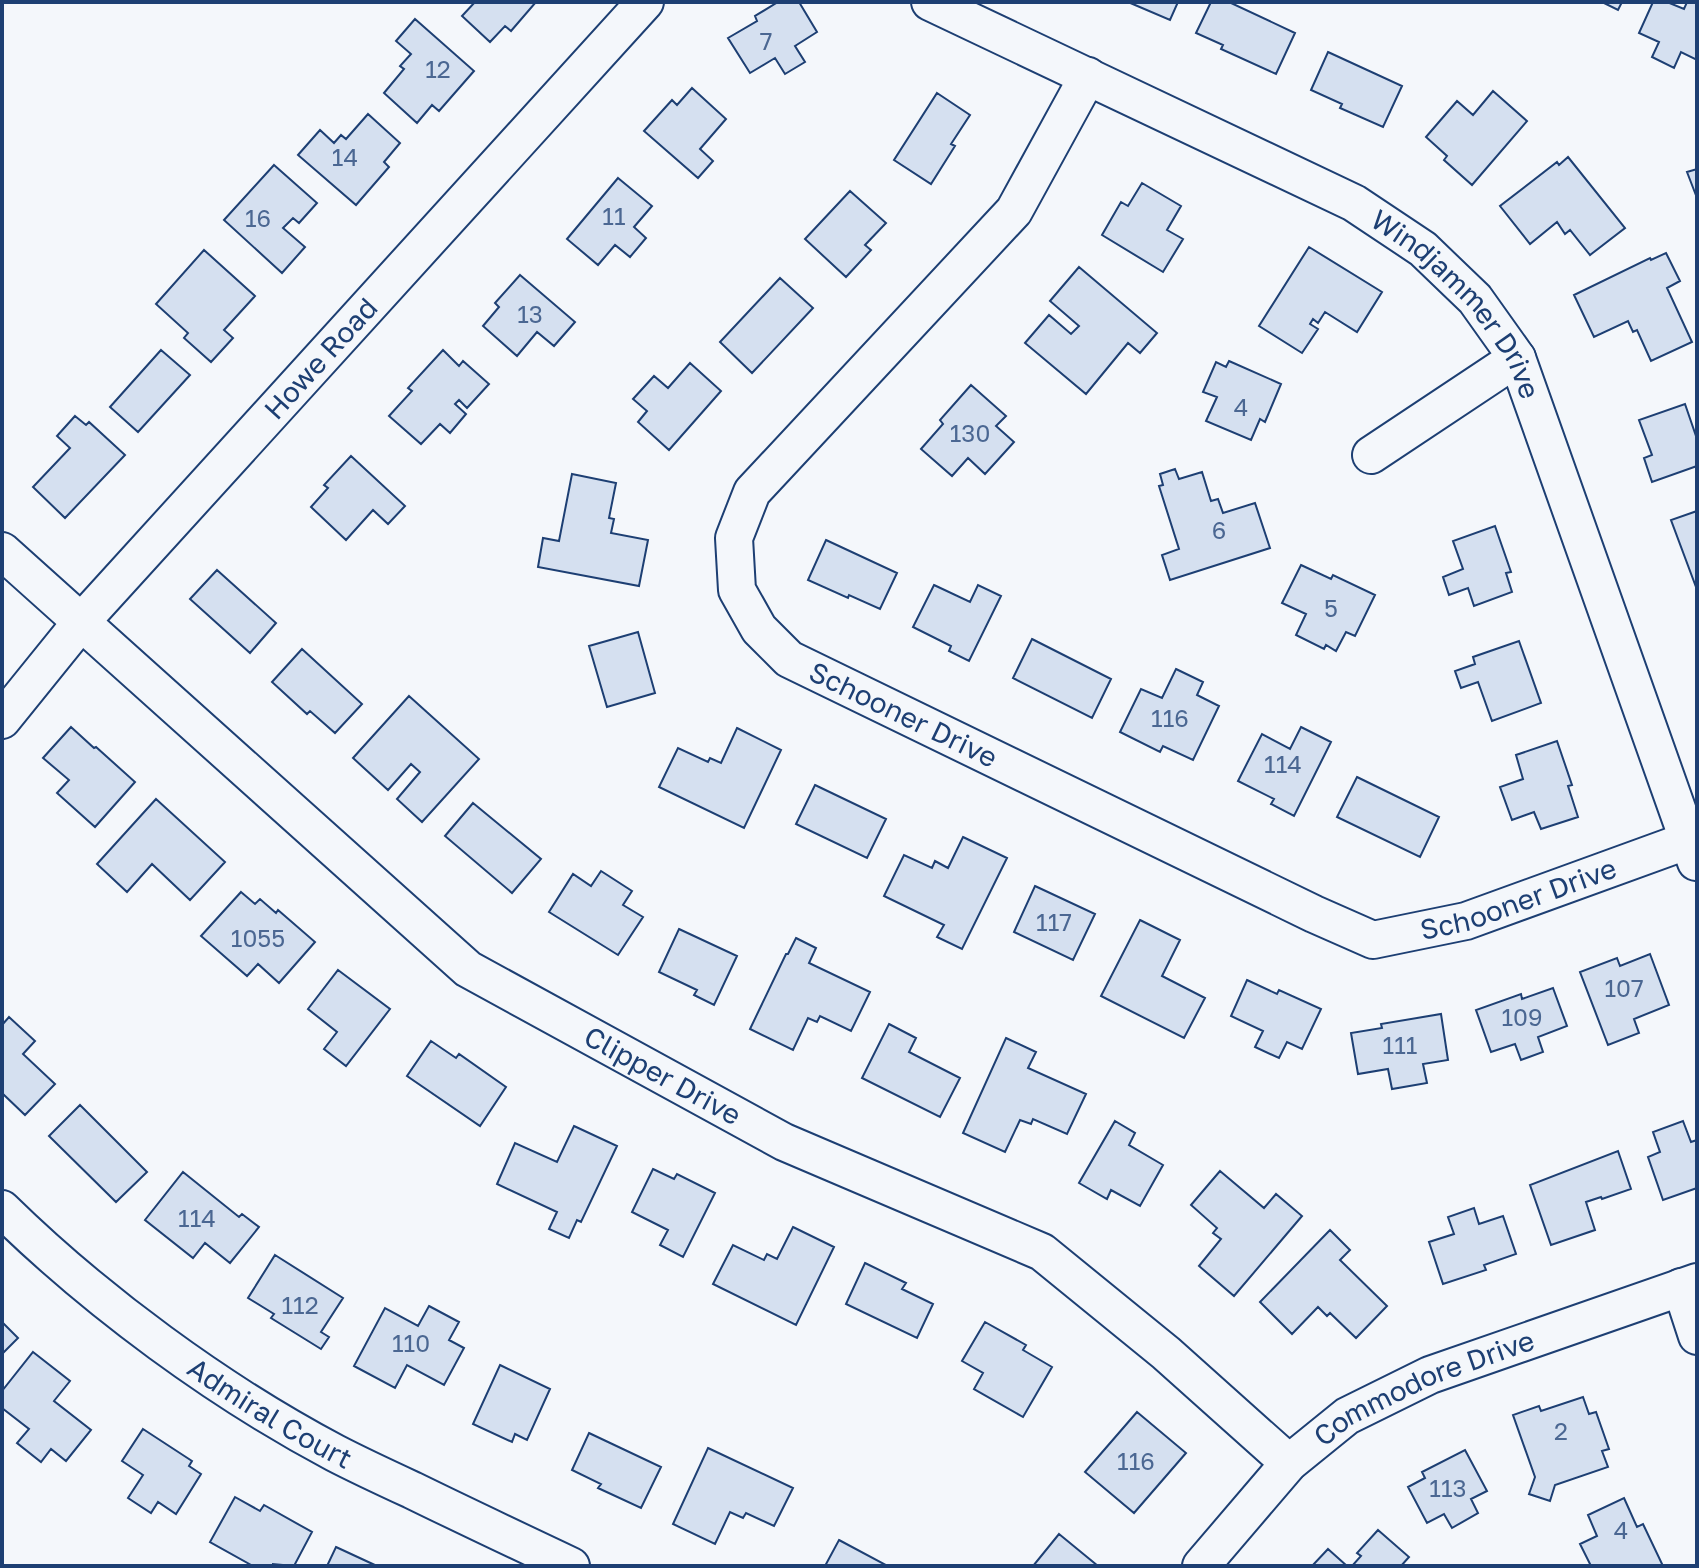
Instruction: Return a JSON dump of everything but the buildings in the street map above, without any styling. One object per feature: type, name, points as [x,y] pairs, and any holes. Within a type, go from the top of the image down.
[{"type":"street","name":"Howe Road","points":[[2,720],[82,621],[645,2]]},
{"type":"street","name":"Windjammer Drive","points":[[930,2],[1366,211],[1423,249],[1475,299],[1517,358],[1693,852]]},
{"type":"street","name":"Schooner Drive","points":[[1088,76],[1014,211],[752,492],[734,538],[737,590],[759,629],[789,659],[1373,940],[1466,921],[1693,852]]},
{"type":"street","points":[[1371,455],[1517,358]]},
{"type":"street","name":"Clipper Drive","points":[[2,551],[468,969],[784,1142],[1042,1252],[1166,1353],[1289,1463]]},
{"type":"street","name":"Admiral Court","points":[[2,1209],[104,1298],[179,1356],[255,1406],[510,1553],[571,1566]]},
{"type":"street","points":[[1689,1284],[1697,1336]]},
{"type":"street","name":"Commodore Drive","points":[[1201,1566],[1289,1463],[1347,1416],[1430,1375],[1689,1284]]}]
